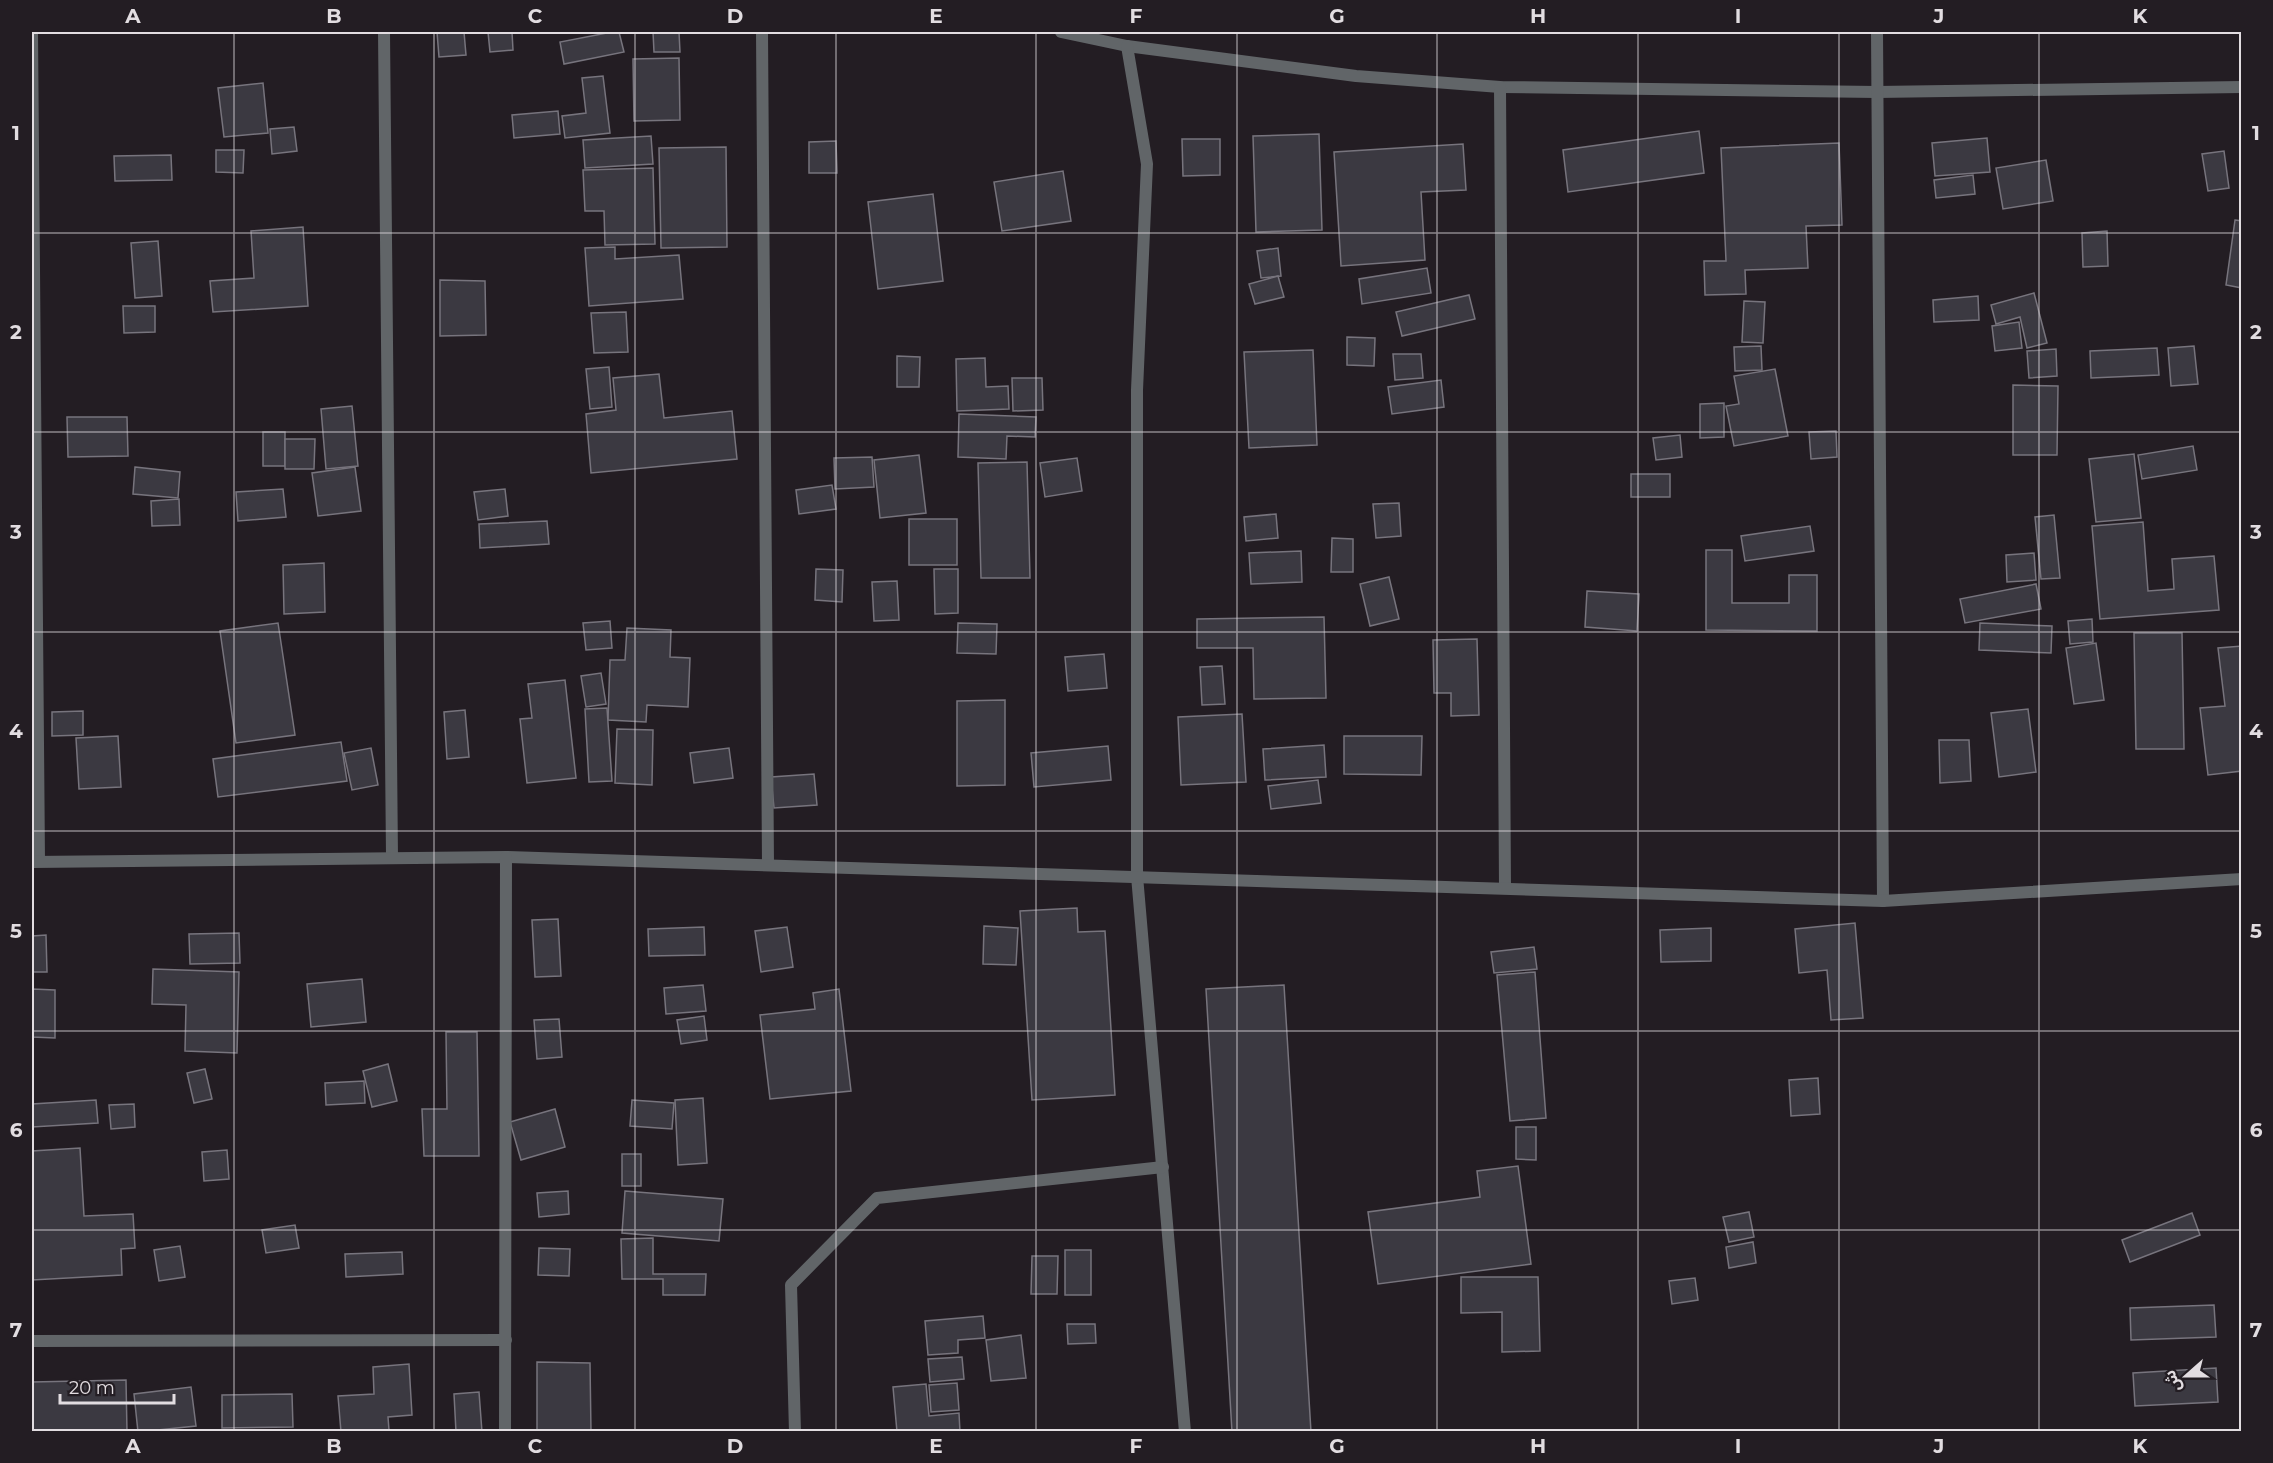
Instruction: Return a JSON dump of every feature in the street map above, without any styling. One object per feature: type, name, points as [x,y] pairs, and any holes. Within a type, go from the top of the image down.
[{"type":"street","points":[[32,32],[35,862],[506,857],[1883,901],[2241,879]]},
{"type":"street","points":[[384,32],[392,857]]},
{"type":"street","points":[[762,32],[768,865]]},
{"type":"street","points":[[1061,32],[1127,46],[1356,76],[1500,87],[1877,92],[2241,87]]},
{"type":"street","points":[[1876,32],[1883,901]]},
{"type":"street","points":[[1127,46],[1147,164],[1137,390],[1137,876],[1185,1431]]},
{"type":"street","points":[[1500,87],[1505,888]]},
{"type":"street","points":[[505,1431],[506,857]]},
{"type":"street","points":[[795,1431],[790,1285],[878,1198],[1163,1167]]},
{"type":"street","points":[[32,1341],[506,1340]]},
{"type":"building","points":[[437,32],[464,32],[466,55],[439,57]]},
{"type":"building","points":[[488,32],[512,32],[513,50],[490,52]]},
{"type":"building","points":[[619,32],[624,52],[564,64],[560,42]]},
{"type":"building","points":[[653,32],[679,32],[680,52],[654,52]]},
{"type":"building","points":[[679,58],[680,120],[634,121],[633,59]]},
{"type":"building","points":[[603,76],[610,133],[565,138],[562,116],[586,113],[582,78]]},
{"type":"building","points":[[263,83],[268,133],[224,137],[218,88]]},
{"type":"building","points":[[558,111],[560,134],[514,138],[512,115]]},
{"type":"building","points":[[294,127],[297,151],[272,154],[270,129]]},
{"type":"building","points":[[1699,131],[1704,173],[1568,192],[1563,150]]},
{"type":"building","points":[[1319,134],[1322,230],[1256,232],[1253,136]]},
{"type":"building","points":[[651,136],[653,164],[585,168],[583,140]]},
{"type":"building","points":[[1987,138],[1990,172],[1935,176],[1932,143]]},
{"type":"building","points":[[1182,139],[1220,139],[1220,175],[1183,176]]},
{"type":"building","points":[[836,141],[837,173],[809,173],[809,142]]},
{"type":"building","points":[[1839,143],[1842,225],[1806,226],[1808,268],[1745,270],[1746,294],[1705,295],[1704,261],[1726,261],[1721,148]]},
{"type":"building","points":[[1463,144],[1466,190],[1421,192],[1425,260],[1341,266],[1334,152]]},
{"type":"building","points":[[726,147],[727,247],[661,248],[659,148]]},
{"type":"building","points":[[216,150],[244,150],[243,173],[216,172]]},
{"type":"building","points":[[2224,151],[2229,188],[2208,191],[2202,154]]},
{"type":"building","points":[[171,155],[172,180],[115,181],[114,156]]},
{"type":"building","points":[[2046,160],[2053,201],[2003,209],[1996,168]]},
{"type":"building","points":[[653,168],[655,244],[605,245],[604,211],[585,211],[583,170]]},
{"type":"building","points":[[1063,171],[1071,221],[1002,231],[994,182]]},
{"type":"building","points":[[1973,175],[1975,194],[1936,198],[1934,180]]},
{"type":"building","points":[[933,194],[943,281],[878,289],[868,202]]},
{"type":"building","points":[[2235,220],[2242,221],[2242,288],[2226,285]]},
{"type":"building","points":[[303,227],[308,306],[213,312],[210,281],[254,278],[251,231]]},
{"type":"building","points":[[2107,231],[2108,266],[2083,267],[2082,233]]},
{"type":"building","points":[[158,241],[162,296],[135,298],[131,243]]},
{"type":"building","points":[[615,247],[615,259],[679,255],[683,299],[589,306],[585,248]]},
{"type":"building","points":[[1278,248],[1281,276],[1261,278],[1257,251]]},
{"type":"building","points":[[1427,268],[1431,293],[1362,304],[1359,279]]},
{"type":"building","points":[[1278,276],[1284,297],[1255,304],[1249,284]]},
{"type":"building","points":[[440,280],[485,281],[486,335],[440,336]]},
{"type":"building","points":[[2034,293],[2047,343],[2027,348],[2020,317],[1996,324],[1991,305]]},
{"type":"building","points":[[1469,295],[1475,319],[1402,336],[1396,312]]},
{"type":"building","points":[[1978,296],[1979,320],[1934,322],[1933,300]]},
{"type":"building","points":[[1744,301],[1765,302],[1763,343],[1742,342]]},
{"type":"building","points":[[123,306],[155,306],[155,332],[124,333]]},
{"type":"building","points":[[626,312],[628,352],[594,353],[591,313]]},
{"type":"building","points":[[2019,322],[2022,348],[1995,351],[1992,326]]},
{"type":"building","points":[[1347,337],[1375,338],[1374,366],[1347,365]]},
{"type":"building","points":[[1761,346],[1762,370],[1735,371],[1734,347]]},
{"type":"building","points":[[2194,346],[2198,384],[2171,386],[2168,348]]},
{"type":"building","points":[[2157,348],[2159,375],[2091,378],[2090,351]]},
{"type":"building","points":[[2056,349],[2057,376],[2029,378],[2027,351]]},
{"type":"building","points":[[1313,350],[1317,445],[1249,448],[1244,352]]},
{"type":"building","points":[[1393,354],[1421,354],[1423,378],[1395,380]]},
{"type":"building","points":[[897,356],[920,357],[919,387],[897,387]]},
{"type":"building","points":[[985,358],[986,387],[1008,386],[1009,409],[957,411],[956,359]]},
{"type":"building","points":[[609,367],[612,407],[590,409],[586,369]]},
{"type":"building","points":[[1775,369],[1788,436],[1734,446],[1726,406],[1739,404],[1734,376]]},
{"type":"building","points":[[659,374],[664,418],[732,411],[737,459],[591,473],[586,414],[616,410],[613,378]]},
{"type":"building","points":[[1012,378],[1042,378],[1043,410],[1013,411]]},
{"type":"building","points":[[1441,380],[1444,407],[1392,414],[1388,387]]},
{"type":"building","points":[[2013,385],[2058,386],[2057,455],[2013,455]]},
{"type":"building","points":[[1724,403],[1724,437],[1700,438],[1700,404]]},
{"type":"building","points":[[352,406],[358,466],[326,469],[321,409]]},
{"type":"building","points":[[959,414],[1036,417],[1035,437],[1007,436],[1006,459],[958,457]]},
{"type":"building","points":[[67,417],[127,417],[128,456],[68,457]]},
{"type":"building","points":[[1836,431],[1837,457],[1811,459],[1809,432]]},
{"type":"building","points":[[263,432],[285,432],[285,466],[263,466]]},
{"type":"building","points":[[1680,435],[1682,457],[1656,460],[1653,438]]},
{"type":"building","points":[[285,439],[315,439],[314,469],[285,469]]},
{"type":"building","points":[[2193,446],[2197,470],[2142,479],[2138,455]]},
{"type":"building","points":[[2134,454],[2141,518],[2096,522],[2089,459]]},
{"type":"building","points":[[919,455],[926,513],[880,518],[874,460]]},
{"type":"building","points":[[872,457],[874,487],[835,489],[834,458]]},
{"type":"building","points":[[1077,458],[1082,491],[1045,497],[1040,463]]},
{"type":"building","points":[[1027,462],[1030,578],[981,578],[978,463]]},
{"type":"building","points":[[135,467],[180,472],[178,498],[133,494]]},
{"type":"building","points":[[355,467],[361,511],[318,516],[312,473]]},
{"type":"building","points":[[1631,474],[1670,474],[1670,497],[1631,497]]},
{"type":"building","points":[[832,485],[836,509],[799,514],[796,490]]},
{"type":"building","points":[[283,489],[286,517],[238,521],[236,492]]},
{"type":"building","points":[[505,489],[508,516],[478,520],[474,492]]},
{"type":"building","points":[[179,499],[180,525],[152,526],[151,501]]},
{"type":"building","points":[[1399,503],[1401,536],[1376,538],[1373,504]]},
{"type":"building","points":[[1276,514],[1278,538],[1246,541],[1244,517]]},
{"type":"building","points":[[2054,515],[2060,578],[2041,579],[2035,517]]},
{"type":"building","points":[[909,519],[957,519],[957,565],[909,565]]},
{"type":"building","points":[[547,521],[549,544],[480,548],[479,524]]},
{"type":"building","points":[[2143,522],[2148,591],[2174,589],[2172,559],[2214,556],[2219,610],[2100,619],[2092,526]]},
{"type":"building","points":[[1810,526],[1814,551],[1745,561],[1741,536]]},
{"type":"building","points":[[1332,538],[1353,539],[1353,572],[1331,572]]},
{"type":"building","points":[[1706,550],[1732,550],[1732,603],[1789,603],[1789,575],[1817,575],[1817,631],[1706,630]]},
{"type":"building","points":[[1301,551],[1302,582],[1251,584],[1249,553]]},
{"type":"building","points":[[2034,553],[2036,580],[2007,582],[2006,555]]},
{"type":"building","points":[[324,563],[325,612],[284,614],[283,565]]},
{"type":"building","points":[[816,569],[843,570],[842,602],[815,600]]},
{"type":"building","points":[[934,569],[958,569],[958,613],[935,614]]},
{"type":"building","points":[[1389,577],[1399,619],[1370,626],[1360,584]]},
{"type":"building","points":[[897,581],[899,620],[874,621],[872,582]]},
{"type":"building","points":[[2036,584],[2041,609],[1965,623],[1960,599]]},
{"type":"building","points":[[1587,591],[1639,594],[1637,631],[1585,627]]},
{"type":"building","points":[[1324,617],[1326,698],[1254,699],[1253,648],[1197,648],[1197,619]]},
{"type":"building","points":[[2092,619],[2093,642],[2070,644],[2068,621]]},
{"type":"building","points":[[610,621],[612,648],[586,650],[583,623]]},
{"type":"building","points":[[278,623],[295,735],[236,743],[220,631]]},
{"type":"building","points":[[958,623],[997,624],[996,654],[957,653]]},
{"type":"building","points":[[1980,623],[2052,626],[2051,653],[1979,650]]},
{"type":"building","points":[[627,628],[671,630],[670,657],[690,658],[688,707],[647,705],[646,722],[608,720],[610,660],[625,660]]},
{"type":"building","points":[[2134,633],[2182,633],[2184,749],[2136,749]]},
{"type":"building","points":[[1477,639],[1479,715],[1451,716],[1451,693],[1434,693],[1433,640]]},
{"type":"building","points":[[2096,643],[2104,700],[2074,704],[2066,648]]},
{"type":"building","points":[[2242,646],[2242,771],[2208,775],[2200,708],[2225,706],[2218,648]]},
{"type":"building","points":[[1104,654],[1107,688],[1068,691],[1065,657]]},
{"type":"building","points":[[1222,666],[1225,704],[1202,705],[1200,667]]},
{"type":"building","points":[[601,673],[606,704],[586,707],[581,676]]},
{"type":"building","points":[[565,680],[576,778],[527,783],[520,719],[532,718],[528,684]]},
{"type":"building","points":[[1005,700],[1005,785],[957,786],[957,701]]},
{"type":"building","points":[[607,708],[612,781],[589,782],[585,709]]},
{"type":"building","points":[[2028,709],[2036,772],[1999,777],[1991,713]]},
{"type":"building","points":[[465,710],[469,757],[447,759],[444,712]]},
{"type":"building","points":[[83,711],[83,735],[52,736],[52,712]]},
{"type":"building","points":[[1242,714],[1246,782],[1181,785],[1178,717]]},
{"type":"building","points":[[617,729],[653,730],[652,785],[615,783]]},
{"type":"building","points":[[118,736],[121,787],[79,789],[76,738]]},
{"type":"building","points":[[1344,736],[1422,736],[1421,775],[1344,774]]},
{"type":"building","points":[[1939,740],[1969,740],[1971,781],[1940,783]]},
{"type":"building","points":[[341,742],[347,781],[218,797],[213,759]]},
{"type":"building","points":[[1324,745],[1326,777],[1265,780],[1263,749]]},
{"type":"building","points":[[1108,746],[1111,780],[1034,787],[1031,753]]},
{"type":"building","points":[[371,748],[378,785],[352,790],[344,753]]},
{"type":"building","points":[[729,748],[733,778],[694,783],[690,753]]},
{"type":"building","points":[[814,774],[817,805],[774,808],[771,777]]},
{"type":"building","points":[[1318,780],[1321,803],[1271,809],[1268,786]]},
{"type":"building","points":[[1077,908],[1078,932],[1105,931],[1115,1095],[1032,1100],[1020,911]]},
{"type":"building","points":[[558,919],[561,976],[535,977],[532,920]]},
{"type":"building","points":[[1855,923],[1863,1018],[1831,1020],[1827,970],[1799,973],[1795,929]]},
{"type":"building","points":[[984,926],[1018,928],[1016,965],[983,964]]},
{"type":"building","points":[[704,927],[705,955],[649,956],[648,929]]},
{"type":"building","points":[[787,927],[793,967],[761,972],[755,931]]},
{"type":"building","points":[[1711,928],[1711,961],[1661,962],[1660,930]]},
{"type":"building","points":[[239,933],[240,963],[190,964],[189,934]]},
{"type":"building","points":[[46,935],[47,972],[32,972],[32,936]]},
{"type":"building","points":[[1534,947],[1537,969],[1494,973],[1491,952]]},
{"type":"building","points":[[153,969],[239,972],[237,1053],[185,1051],[186,1005],[152,1004]]},
{"type":"building","points":[[1535,972],[1546,1118],[1510,1121],[1497,975]]},
{"type":"building","points":[[362,979],[366,1022],[311,1027],[307,984]]},
{"type":"building","points":[[703,985],[706,1011],[666,1014],[664,988]]},
{"type":"building","points":[[1284,985],[1311,1432],[1232,1432],[1206,989]]},
{"type":"building","points":[[32,989],[55,990],[55,1038],[32,1037]]},
{"type":"building","points":[[839,989],[851,1091],[770,1099],[760,1015],[815,1009],[813,993]]},
{"type":"building","points":[[704,1016],[707,1040],[681,1044],[677,1020]]},
{"type":"building","points":[[559,1019],[562,1057],[537,1059],[534,1020]]},
{"type":"building","points":[[446,1032],[477,1032],[479,1156],[424,1156],[422,1109],[447,1109]]},
{"type":"building","points":[[388,1064],[397,1101],[372,1107],[363,1071]]},
{"type":"building","points":[[205,1069],[212,1099],[194,1103],[187,1073]]},
{"type":"building","points":[[1818,1078],[1820,1114],[1791,1116],[1789,1080]]},
{"type":"building","points":[[364,1081],[365,1103],[326,1105],[325,1083]]},
{"type":"building","points":[[703,1098],[707,1163],[678,1165],[675,1100]]},
{"type":"building","points":[[96,1100],[98,1123],[32,1127],[32,1104]]},
{"type":"building","points":[[632,1100],[674,1103],[672,1129],[630,1126]]},
{"type":"building","points":[[134,1104],[135,1127],[111,1129],[109,1105]]},
{"type":"building","points":[[555,1109],[565,1147],[521,1160],[510,1122]]},
{"type":"building","points":[[1516,1127],[1536,1127],[1536,1160],[1516,1159]]},
{"type":"building","points":[[80,1148],[84,1216],[133,1214],[135,1248],[121,1249],[122,1275],[32,1280],[32,1151]]},
{"type":"building","points":[[227,1150],[229,1179],[204,1181],[202,1152]]},
{"type":"building","points":[[622,1154],[641,1154],[641,1186],[622,1186]]},
{"type":"building","points":[[1518,1166],[1531,1264],[1378,1284],[1368,1212],[1480,1197],[1477,1171]]},
{"type":"building","points":[[568,1191],[569,1214],[539,1217],[537,1193]]},
{"type":"building","points":[[625,1191],[723,1199],[719,1241],[622,1233]]},
{"type":"building","points":[[1749,1212],[1754,1237],[1729,1242],[1723,1217]]},
{"type":"building","points":[[2192,1213],[2200,1235],[2130,1262],[2122,1240]]},
{"type":"building","points":[[295,1225],[299,1248],[266,1253],[262,1230]]},
{"type":"building","points":[[653,1238],[653,1274],[706,1274],[705,1295],[663,1295],[663,1279],[622,1279],[621,1239]]},
{"type":"building","points":[[1753,1242],[1756,1263],[1729,1268],[1726,1247]]},
{"type":"building","points":[[180,1246],[185,1277],[159,1281],[154,1250]]},
{"type":"building","points":[[539,1248],[570,1249],[569,1276],[538,1275]]},
{"type":"building","points":[[1065,1250],[1091,1250],[1091,1295],[1065,1295]]},
{"type":"building","points":[[402,1252],[403,1274],[346,1277],[345,1254]]},
{"type":"building","points":[[1032,1256],[1058,1256],[1057,1294],[1031,1294]]},
{"type":"building","points":[[1461,1277],[1538,1277],[1540,1351],[1502,1352],[1502,1312],[1461,1313]]},
{"type":"building","points":[[1695,1278],[1698,1300],[1672,1304],[1669,1281]]},
{"type":"building","points":[[2214,1305],[2216,1337],[2131,1340],[2130,1308]]},
{"type":"building","points":[[983,1316],[985,1338],[958,1340],[958,1353],[928,1355],[925,1321]]},
{"type":"building","points":[[1067,1324],[1095,1324],[1096,1343],[1068,1344]]},
{"type":"building","points":[[1021,1335],[1026,1378],[991,1381],[986,1340]]},
{"type":"building","points":[[962,1357],[964,1379],[930,1382],[928,1359]]},
{"type":"building","points":[[537,1362],[590,1363],[591,1432],[537,1432]]},
{"type":"building","points":[[409,1364],[412,1415],[388,1417],[389,1430],[341,1432],[338,1396],[374,1394],[373,1367]]},
{"type":"building","points":[[2216,1368],[2218,1402],[2135,1406],[2133,1373]]},
{"type":"building","points":[[126,1380],[127,1432],[32,1432],[32,1382]]},
{"type":"building","points":[[957,1383],[959,1410],[931,1412],[929,1385]]},
{"type":"building","points":[[926,1384],[929,1416],[959,1413],[960,1432],[897,1432],[893,1387]]},
{"type":"building","points":[[191,1387],[196,1426],[138,1432],[134,1394]]},
{"type":"building","points":[[479,1392],[482,1432],[456,1432],[454,1394]]},
{"type":"building","points":[[292,1394],[293,1427],[222,1428],[222,1395]]}]
